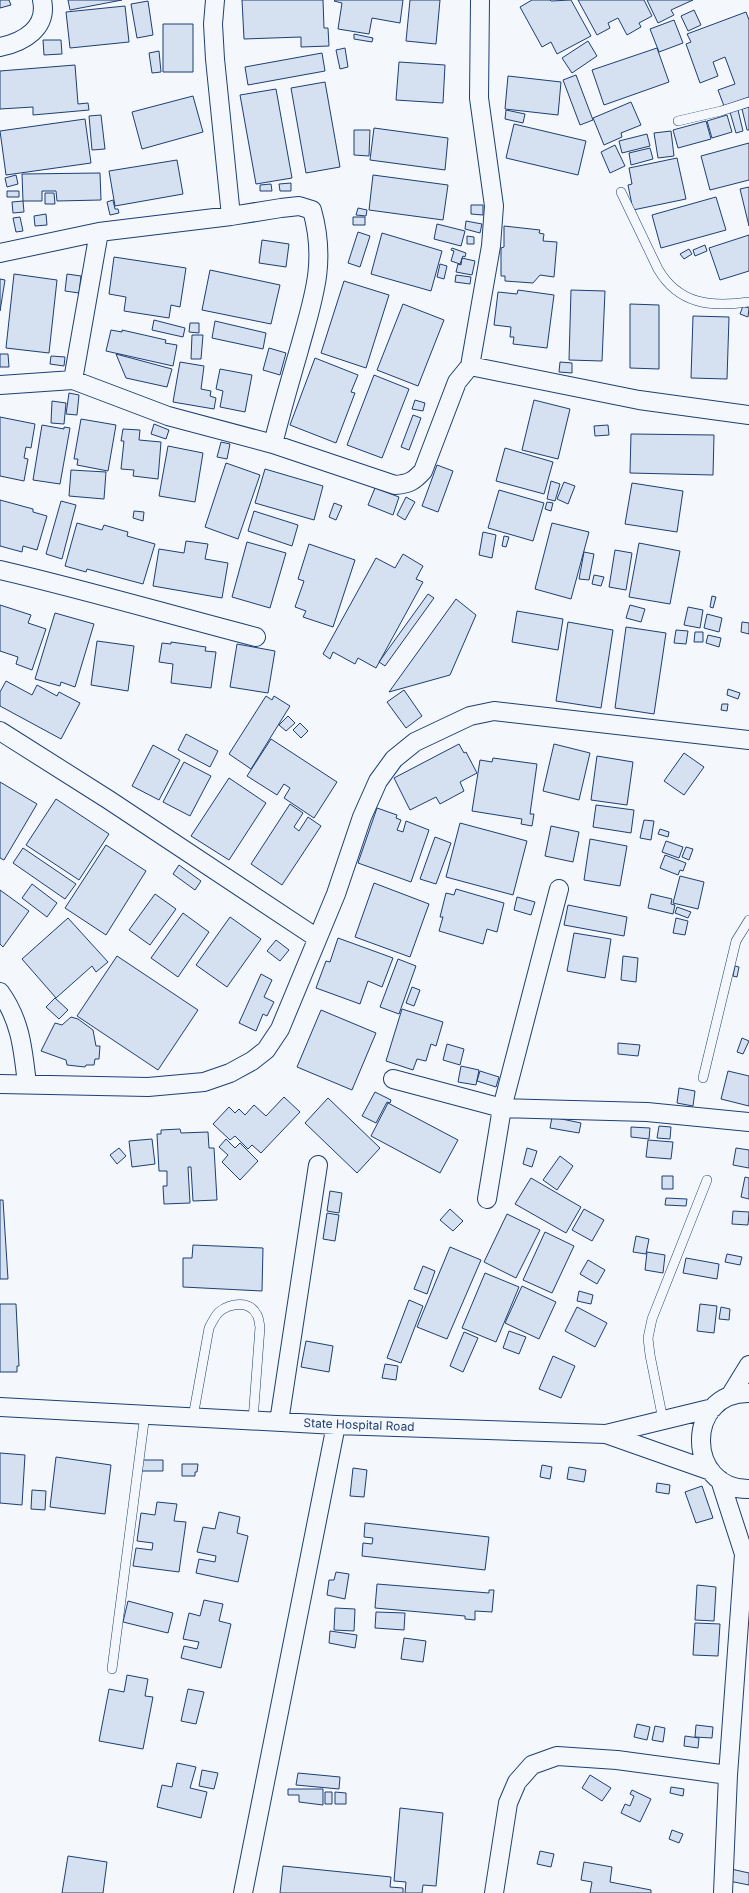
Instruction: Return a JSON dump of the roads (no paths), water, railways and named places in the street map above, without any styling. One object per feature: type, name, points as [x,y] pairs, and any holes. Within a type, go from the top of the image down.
[{"type":"street","points":[[0,47],[13,44],[31,34],[40,22],[44,10],[42,0]]},
{"type":"street","points":[[215,0],[213,24],[215,59],[231,216]]},
{"type":"street","points":[[0,385],[73,380],[168,416],[273,444],[395,485],[408,484],[415,480],[423,471],[457,382],[470,366],[491,246],[494,206],[479,98],[480,0]]},
{"type":"street","points":[[0,253],[99,232],[299,206],[312,210],[318,231],[320,248],[316,287],[273,444]]},
{"type":"street","points":[[73,380],[99,232]]},
{"type":"street","points":[[470,366],[639,400],[749,415]]},
{"type":"street","points":[[0,570],[74,587],[155,611],[256,637]]},
{"type":"street","points":[[0,1084],[148,1087],[204,1082],[230,1073],[252,1061],[266,1050],[280,1028],[336,894],[364,810],[378,781],[394,759],[415,742],[470,716],[494,711],[749,740]]},
{"type":"street","points":[[0,731],[109,800],[317,938]]},
{"type":"street","points":[[488,1199],[502,1108],[559,889]]},
{"type":"street","points":[[0,992],[7,1003],[22,1039],[27,1084]]},
{"type":"street","points":[[393,1079],[502,1108],[647,1112],[749,1122]]},
{"type":"street","points":[[279,1422],[318,1165]]},
{"type":"street","points":[[723,1893],[728,1775],[746,1548],[716,1475],[704,1459],[700,1446],[701,1432],[705,1419],[713,1408],[730,1396],[749,1365]]},
{"type":"street","points":[[730,1396],[749,1393]]},
{"type":"street","name":"State Hospital Road","points":[[0,1406],[336,1425],[606,1434],[716,1475],[732,1486],[749,1489]]},
{"type":"street","points":[[606,1434],[713,1408]]},
{"type":"street","points":[[243,1893],[336,1425]]},
{"type":"street","points":[[494,1893],[508,1803],[517,1782],[532,1765],[557,1756],[617,1760],[728,1775]]},
{"type":"lane","points":[[678,121],[721,111],[749,102]]},
{"type":"lane","points":[[621,192],[658,269],[663,278],[675,290],[688,299],[708,304],[727,305],[749,302]]},
{"type":"lane","points":[[703,1078],[736,941],[749,920]]},
{"type":"lane","points":[[663,1420],[648,1338],[652,1319],[707,1180]]},
{"type":"lane","points":[[193,1417],[209,1328],[212,1320],[219,1312],[230,1305],[246,1304],[252,1308],[257,1315],[260,1327],[253,1420]]},
{"type":"lane","points":[[112,1669],[145,1414]]}]
